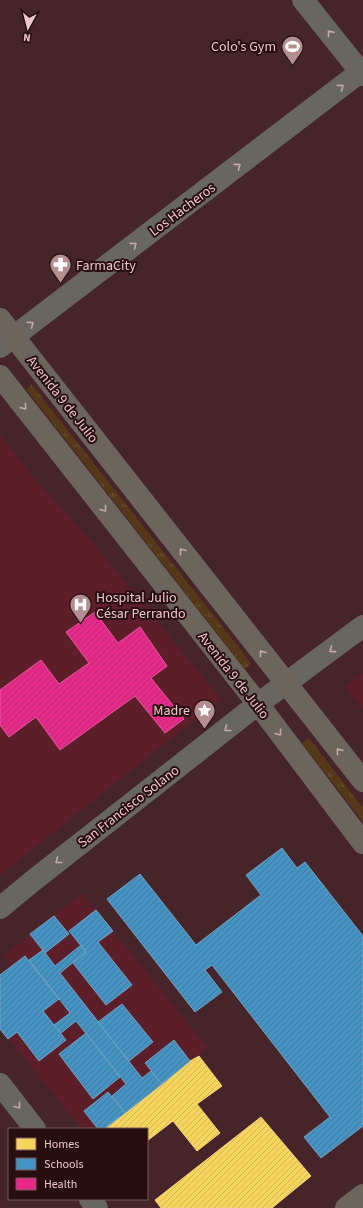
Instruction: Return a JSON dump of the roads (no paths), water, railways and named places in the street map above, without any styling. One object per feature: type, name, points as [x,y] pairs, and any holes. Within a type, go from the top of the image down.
[{"type":"main road","name":"Avenida 9 de Julio","points":[[0,319],[7,342],[286,684],[363,781]]},
{"type":"main road","name":"Avenida 9 de Julio","points":[[0,376],[258,704],[363,843]]},
{"type":"main road","points":[[346,1208],[363,1195]]},
{"type":"street","points":[[303,0],[362,72]]},
{"type":"street","name":"Los Hacheros","points":[[7,342],[362,72]]},
{"type":"street","name":"San Francisco Solano","points":[[0,908],[258,704],[363,626]]},
{"type":"street","points":[[0,1084],[34,1128]]},
{"type":"street","points":[[91,1200],[97,1208]]},
{"type":"place","name":"Colo's Gym","points":[[292,66]]},
{"type":"place","name":"FarmaCity","points":[[60,284]]},
{"type":"place","name":"Hospital Julio César Perrando","points":[[80,624]]},
{"type":"place","name":"Madre","points":[[205,730]]}]
